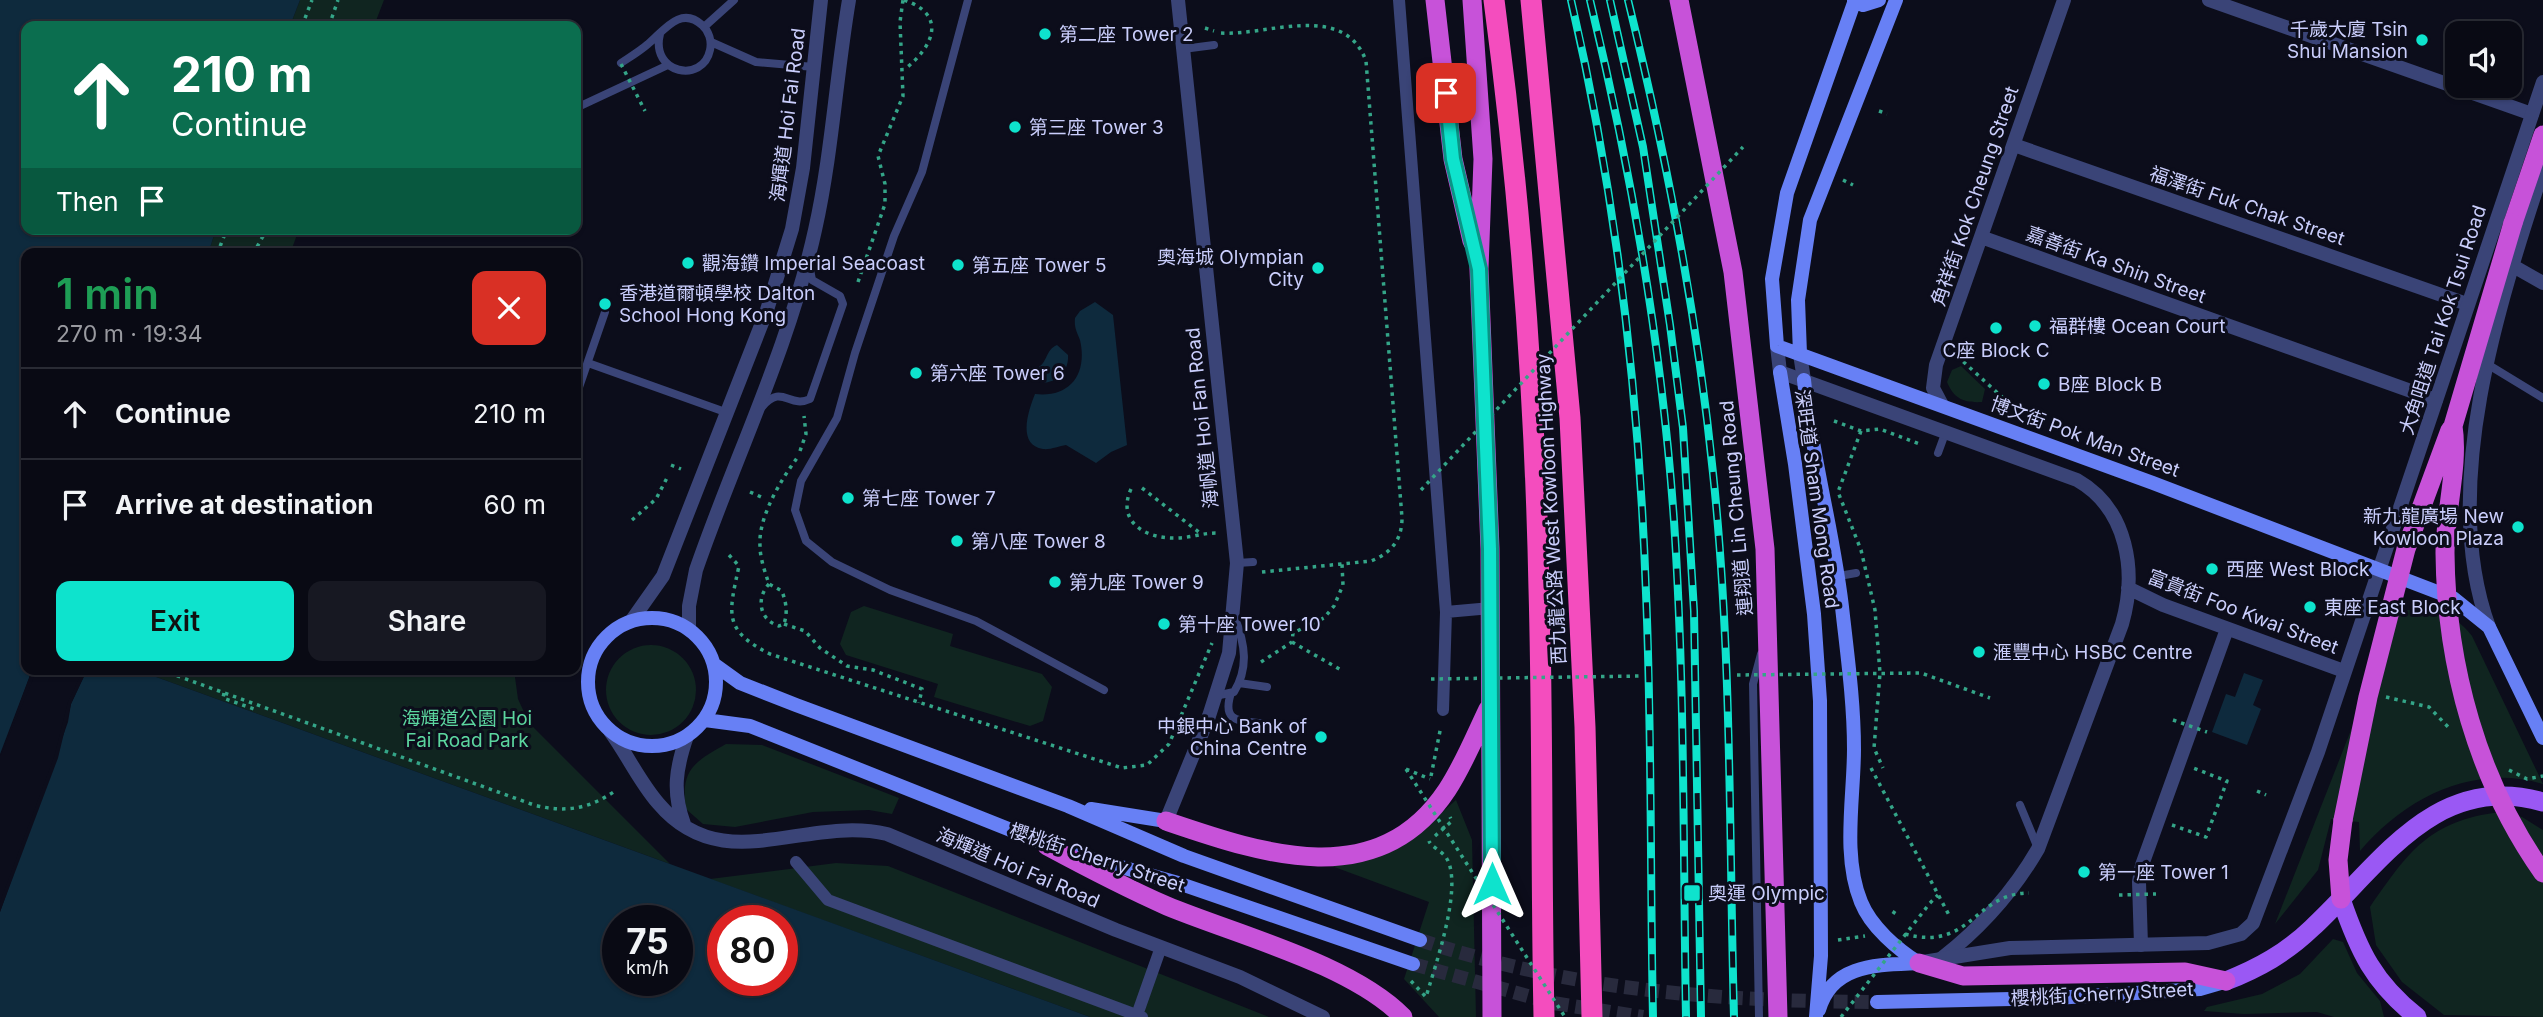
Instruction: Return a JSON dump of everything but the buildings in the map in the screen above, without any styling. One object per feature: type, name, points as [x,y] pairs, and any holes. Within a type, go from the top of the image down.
[{"type":"highway","points":[[1435,0],[1453,159],[1479,269]]},
{"type":"highway","points":[[1472,0],[1483,159],[1479,269],[1490,608],[1492,1017]]},
{"type":"highway","name":"西九龍公路 West Kowloon Highway","points":[[1494,0],[1522,272],[1535,458],[1544,1017]]},
{"type":"highway","name":"西九龍公路 West Kowloon Highway","points":[[1531,0],[1572,458],[1585,727],[1592,1017]]},
{"type":"highway","name":"連翔道 Lin Cheung Road","points":[[1679,0],[1735,282],[1765,549],[1778,1017]]},
{"type":"highway","points":[[2342,900],[2338,860],[2343,820],[2368,697],[2406,549],[2446,434],[2453,426],[2543,135]]},
{"type":"highway","points":[[2453,426],[2455,439],[2445,552],[2454,653],[2482,757],[2512,824],[2543,873]]},
{"type":"highway","points":[[1166,821],[1291,857],[1331,858],[1396,841],[1438,802],[1472,746],[1490,705]]},
{"type":"highway","points":[[1047,846],[1166,905],[1312,961],[1359,986],[1404,1017]]},
{"type":"highway","points":[[1919,963],[1963,976],[2185,972],[2226,981]]},
{"type":"main road","points":[[1853,0],[1863,5],[1879,0]]},
{"type":"main road","name":"深旺道 Sham Mong Road","points":[[1777,346],[1772,279],[1787,193],[1853,0]]},
{"type":"main road","name":"深旺道 Sham Mong Road","points":[[1800,354],[1798,300],[1810,220],[1896,0]]},
{"type":"main road","name":"博文街 Pok Man Street","points":[[1777,346],[2379,569]]},
{"type":"main road","name":"深旺道 Sham Mong Road","points":[[1780,372],[1814,614],[1820,701],[1821,956],[1817,1017]]},
{"type":"main road","name":"深旺道 Sham Mong Road","points":[[1804,380],[1814,460],[1836,533],[1854,746],[1852,863],[1862,904],[1891,942],[1919,963]]},
{"type":"main road","points":[[2379,569],[2453,598],[2490,627],[2539,722],[2543,738]]},
{"type":"main road","points":[[662,618],[689,629],[705,645],[715,665],[716,688],[705,720],[687,736],[669,744],[649,746],[629,742],[610,731],[591,705],[588,670],[603,639],[632,620],[662,618]]},
{"type":"main road","name":"櫻桃街 Cherry Street","points":[[715,665],[740,683],[796,705],[1069,806],[1184,856],[1419,940]]},
{"type":"main road","name":"櫻桃街 Cherry Street","points":[[705,720],[750,726],[1047,846],[1178,883],[1413,964]]},
{"type":"main road","name":"櫻桃街 Cherry Street","points":[[1877,1002],[2081,996],[2200,989],[2261,967],[2283,952],[2342,900],[2423,820],[2447,807],[2491,796],[2543,803]]},
{"type":"main road","name":"櫻桃街 Cherry Street","points":[[1069,806],[1166,821]]},
{"type":"main road","points":[[2342,900],[2361,954],[2374,976],[2391,996],[2417,1017]]},
{"type":"main road","points":[[1817,1017],[1827,992],[1845,974],[1876,966],[1919,963]]},
{"type":"street","name":"海輝道 Hoi Fai Road","points":[[632,620],[663,576],[767,310],[792,229],[803,168],[821,0]]},
{"type":"street","points":[[689,629],[696,570],[774,366],[807,258],[828,165],[849,0]]},
{"type":"street","name":"海帆道 Hoi Fan Road","points":[[1166,821],[1229,653],[1237,563],[1178,0]]},
{"type":"street","points":[[1399,0],[1446,612],[1443,710]]},
{"type":"street","name":"角祥街 Kok Cheung Street","points":[[1942,405],[1933,388],[1933,377],[2064,0]]},
{"type":"street","points":[[2209,0],[2532,114]]},
{"type":"street","name":"大角咀道 Tai Kok Tsui Road","points":[[2141,946],[2227,940],[2247,928],[2261,908],[2379,569],[2543,82]]},
{"type":"street","name":"福澤街 Fuk Chak Street","points":[[2014,145],[2467,304]]},
{"type":"street","points":[[2490,627],[2477,593],[2471,555],[2471,479],[2487,364],[2512,264],[2543,169]]},
{"type":"street","name":"嘉善街 Ka Shin Street","points":[[1981,237],[2436,400]]},
{"type":"street","points":[[2485,255],[2512,264],[2543,283]]},
{"type":"street","name":"深旺道 Sham Mong Road","points":[[1777,346],[1780,372]]},
{"type":"street","name":"深旺道 Sham Mong Road","points":[[1800,354],[1804,380]]},
{"type":"street","points":[[1780,372],[1946,431],[2090,487],[2112,516],[2127,551],[2128,588],[2122,624],[2038,849],[2021,877],[1996,908],[1942,958]]},
{"type":"street","name":"富貴街 Foo Kwai Street","points":[[2128,588],[2163,605],[2344,671]]},
{"type":"street","points":[[1446,612],[1490,608]]},
{"type":"street","points":[[1919,963],[2010,948],[2141,946],[2140,874],[2227,629]]},
{"type":"street","name":"海輝道 Hoi Fai Road","points":[[610,731],[658,804],[686,829],[707,839],[732,844],[846,829],[887,834],[1240,977],[1323,1017]]},
{"type":"street","points":[[686,829],[675,789],[676,770],[687,736]]},
{"type":"street","points":[[796,862],[828,900],[1140,1016],[1161,947]]},
{"type":"lane","points":[[704,27],[734,0]]},
{"type":"lane","points":[[968,0],[922,172],[894,236],[855,353],[837,418],[801,481],[795,510],[806,541],[832,562],[890,590],[976,621],[1104,690]]},
{"type":"lane","points":[[621,64],[660,34],[665,27],[680,19],[697,21],[704,27],[711,42],[707,59],[693,69],[676,69],[668,65],[659,51],[660,34]]},
{"type":"lane","points":[[711,42],[756,62],[814,67]]},
{"type":"lane","points":[[1183,48],[1214,45]]},
{"type":"lane","points":[[581,106],[668,65]]},
{"type":"lane","points":[[754,417],[770,397],[778,395],[804,401],[810,398],[843,304],[840,296],[813,281],[807,258]]},
{"type":"lane","points":[[581,382],[605,312]]},
{"type":"lane","points":[[588,363],[728,413]]},
{"type":"lane","points":[[2487,364],[2543,398]]},
{"type":"lane","points":[[1938,453],[1946,431]]},
{"type":"lane","points":[[1237,563],[1253,562]]},
{"type":"lane","points":[[1839,576],[1856,573]]},
{"type":"lane","points":[[1233,612],[1244,640],[1243,677],[1231,693],[1226,708],[1235,719],[1265,724]]},
{"type":"lane","points":[[1759,1017],[1753,684],[1769,620]]},
{"type":"lane","points":[[1240,683],[1267,687]]},
{"type":"lane","points":[[1215,696],[1231,693]]},
{"type":"lane","points":[[2020,805],[2038,849]]},
{"type":"path","points":[[304,21],[312,0]]},
{"type":"path","points":[[330,21],[338,0]]},
{"type":"path","points":[[858,282],[885,204],[885,184],[878,156],[903,96],[900,22],[904,0],[916,4],[927,14],[931,29],[931,40],[922,55],[905,69]]},
{"type":"path","points":[[1205,27],[1224,33],[1308,25],[1325,26],[1352,38],[1360,46],[1366,61],[1402,527],[1392,549],[1384,556],[1342,564],[1258,572]]},
{"type":"path","points":[[621,64],[645,111]]},
{"type":"path","points":[[1879,111],[1887,114]]},
{"type":"path","points":[[1421,490],[1743,146]]},
{"type":"path","points":[[1953,352],[2026,420]]},
{"type":"path","points":[[804,416],[806,434],[799,454],[783,477],[764,521],[759,544],[769,584],[760,601],[762,612],[772,624],[784,624],[805,631],[820,648],[847,666],[886,674],[922,689],[919,703]]},
{"type":"path","points":[[1835,421],[1861,430],[1880,429],[1922,444]]},
{"type":"path","points":[[1861,430],[1838,492],[1869,580],[1880,673],[1874,748],[1883,768]]},
{"type":"path","points":[[671,465],[681,469]]},
{"type":"path","points":[[632,520],[656,499],[668,476]]},
{"type":"path","points":[[1142,488],[1200,533]]},
{"type":"path","points":[[1131,489],[1126,500],[1127,516],[1136,529],[1160,537],[1179,538],[1200,533],[1216,533]]},
{"type":"path","points":[[750,492],[761,497]]},
{"type":"path","points":[[729,555],[738,566],[730,607],[733,627],[749,644],[770,654],[1122,768],[1147,765],[1169,744],[1215,634]]},
{"type":"path","points":[[1292,642],[1293,633],[1324,618],[1334,606],[1343,585],[1342,564]]},
{"type":"path","points":[[769,584],[782,591],[786,601],[787,614],[784,624]]},
{"type":"path","points":[[1261,662],[1292,642]]},
{"type":"path","points":[[1292,642],[1341,670]]},
{"type":"path","points":[[1737,675],[1921,673],[1990,698]]},
{"type":"path","points":[[175,675],[547,809],[575,810],[589,806],[615,791]]},
{"type":"path","points":[[1431,679],[1641,676]]},
{"type":"path","points":[[225,693],[223,698],[254,709],[253,712]]},
{"type":"path","points":[[2382,696],[2428,707],[2457,737]]},
{"type":"path","points":[[1443,710],[1439,746],[1430,779],[1424,788],[1452,821],[1428,842],[1447,859],[1452,891],[1445,932]]},
{"type":"path","points":[[2173,720],[2207,732]]},
{"type":"path","points":[[2503,766],[2527,779],[2543,776]]},
{"type":"path","points":[[2171,824],[2206,837],[2229,782],[2191,768]]},
{"type":"path","points":[[1430,779],[1406,769],[1565,1017]]},
{"type":"path","points":[[1873,772],[1950,916]]},
{"type":"path","points":[[2257,791],[2266,794]]},
{"type":"path","points":[[1905,934],[1926,938],[1955,933],[1996,900],[2012,894],[2029,893]]},
{"type":"path","points":[[2119,895],[2156,894]]},
{"type":"path","points":[[1841,1017],[1938,895]]},
{"type":"path","points":[[1893,914],[1897,908]]},
{"type":"path","points":[[1836,940],[1869,936]]},
{"type":"green space","points":[[300,0],[384,0],[376,21],[292,21]]},
{"type":"green space","points":[[214,235],[297,235],[292,248],[210,248]]},
{"type":"green space","points":[[1961,366],[1985,389],[1982,402],[1960,399],[1950,388],[1947,382],[1952,370]]},
{"type":"green space","points":[[864,606],[953,634],[950,646],[1042,674],[1052,687],[1043,721],[1030,726],[934,697],[938,684],[846,655],[840,644],[851,612]]},
{"type":"green space","points":[[2398,610],[2439,613],[2465,627],[2472,636],[2543,784],[2491,778],[2442,790],[2398,815],[2360,851],[2359,822],[2331,819],[2318,870],[2275,924]]},
{"type":"green space","points":[[651,645],[668,648],[683,658],[693,673],[696,690],[693,707],[683,722],[668,732],[651,735],[634,732],[619,722],[609,707],[606,690],[609,673],[619,658],[634,648]]},
{"type":"green space","name":"海輝道公園 Hoi Fai Road Park","points":[[151,675],[515,675],[518,699],[529,723],[670,864]]},
{"type":"green space","points":[[726,744],[762,745],[899,798],[892,814],[869,810],[813,812],[735,827],[703,824],[686,809],[685,785],[698,762]]},
{"type":"green space","points":[[1456,800],[1472,840],[1476,1017],[1439,1017],[1404,979],[1429,902],[1329,865],[1415,836]]},
{"type":"green space","points":[[2500,812],[2522,817],[2543,830],[2543,1017],[2444,1015],[2402,982],[2376,945],[2370,907],[2410,855],[2438,831],[2476,816]]},
{"type":"green space","points":[[836,863],[888,866],[1269,1017],[1090,1017],[798,911],[798,905],[782,905],[710,879]]},
{"type":"green space","points":[[2333,939],[2343,942],[2357,973],[2380,1001],[2384,1017],[2334,1017],[2317,1012],[2244,1014],[2204,1011],[2207,1007],[2262,994],[2300,974]]},
{"type":"water","points":[[0,0],[300,0],[292,21],[21,21],[21,235],[214,235],[210,248],[21,248],[21,675],[30,675],[0,754]]},
{"type":"water","points":[[1095,302],[1113,315],[1127,445],[1096,463],[1066,445],[1046,449],[1035,446],[1027,434],[1030,408],[1035,394],[1058,392],[1073,382],[1078,374],[1082,353],[1075,318],[1080,311]]},
{"type":"water","points":[[1057,345],[1068,355],[1067,366],[1058,378],[1042,383],[1036,376],[1037,368]]},
{"type":"water","points":[[2244,673],[2263,680],[2253,705],[2261,709],[2247,745],[2212,732],[2226,694],[2235,697]]},
{"type":"water","points":[[85,675],[151,675],[782,905],[707,905],[707,996],[798,996],[798,911],[1090,1017],[0,1017],[0,912],[68,722],[71,704]]},
{"type":"pier","points":[[30,675],[34,675],[32,682],[0,757]]},
{"type":"pier","points":[[81,675],[85,675],[71,704],[58,758],[0,912],[0,902],[54,757],[68,702]]},
{"type":"tunnel","points":[[1420,940],[1534,971],[1646,990],[1759,999],[1877,1002]]},
{"type":"tunnel","points":[[1413,964],[1553,1003],[1643,1017]]},
{"type":"railway","points":[[1571,0],[1613,220],[1638,444],[1648,646],[1653,1017]]},
{"type":"railway","points":[[1590,0],[1619,129],[1643,259],[1669,455],[1680,645],[1686,1017]]},
{"type":"railway","points":[[1610,0],[1643,147],[1683,428],[1694,611],[1701,1017]]},
{"type":"railway","points":[[1628,0],[1679,235],[1713,473],[1727,677],[1734,1017]]},
{"type":"place","name":"第二座 Tower 2","points":[[1045,34]]},
{"type":"place","name":"千歲大廈 Tsin Shui Mansion","points":[[2422,40]]},
{"type":"place","name":"第三座 Tower 3","points":[[1015,127]]},
{"type":"place","name":"觀海鑽 Imperial Seacoast","points":[[688,263]]},
{"type":"place","name":"第五座 Tower 5","points":[[958,265]]},
{"type":"place","name":"奧海城 Olympian City","points":[[1318,268]]},
{"type":"place","name":"香港道爾頓學校 Dalton School Hong Kong","points":[[605,304]]},
{"type":"place","name":"福群樓 Ocean Court","points":[[2035,326]]},
{"type":"place","name":"C座 Block C","points":[[1996,328]]},
{"type":"place","name":"第六座 Tower 6","points":[[916,373]]},
{"type":"place","name":"B座 Block B","points":[[2044,384]]},
{"type":"place","name":"第七座 Tower 7","points":[[848,498]]},
{"type":"place","name":"新九龍廣場 New Kowloon Plaza","points":[[2518,527]]},
{"type":"place","name":"第八座 Tower 8","points":[[957,541]]},
{"type":"place","name":"西座 West Block","points":[[2212,569]]},
{"type":"place","name":"第九座 Tower 9","points":[[1055,582]]},
{"type":"place","name":"東座 East Block","points":[[2310,607]]},
{"type":"place","name":"第十座 Tower 10","points":[[1164,624]]},
{"type":"place","name":"滙豐中心 HSBC Centre","points":[[1979,652]]},
{"type":"place","name":"中銀中心 Bank of China Centre","points":[[1321,737]]},
{"type":"place","name":"第一座 Tower 1","points":[[2084,872]]},
{"type":"place","name":"奧運 Olympic","points":[[1692,893]]},
{"type":"route","points":[[1446,93],[1453,159],[1479,269],[1490,549],[1492,884]]}]
